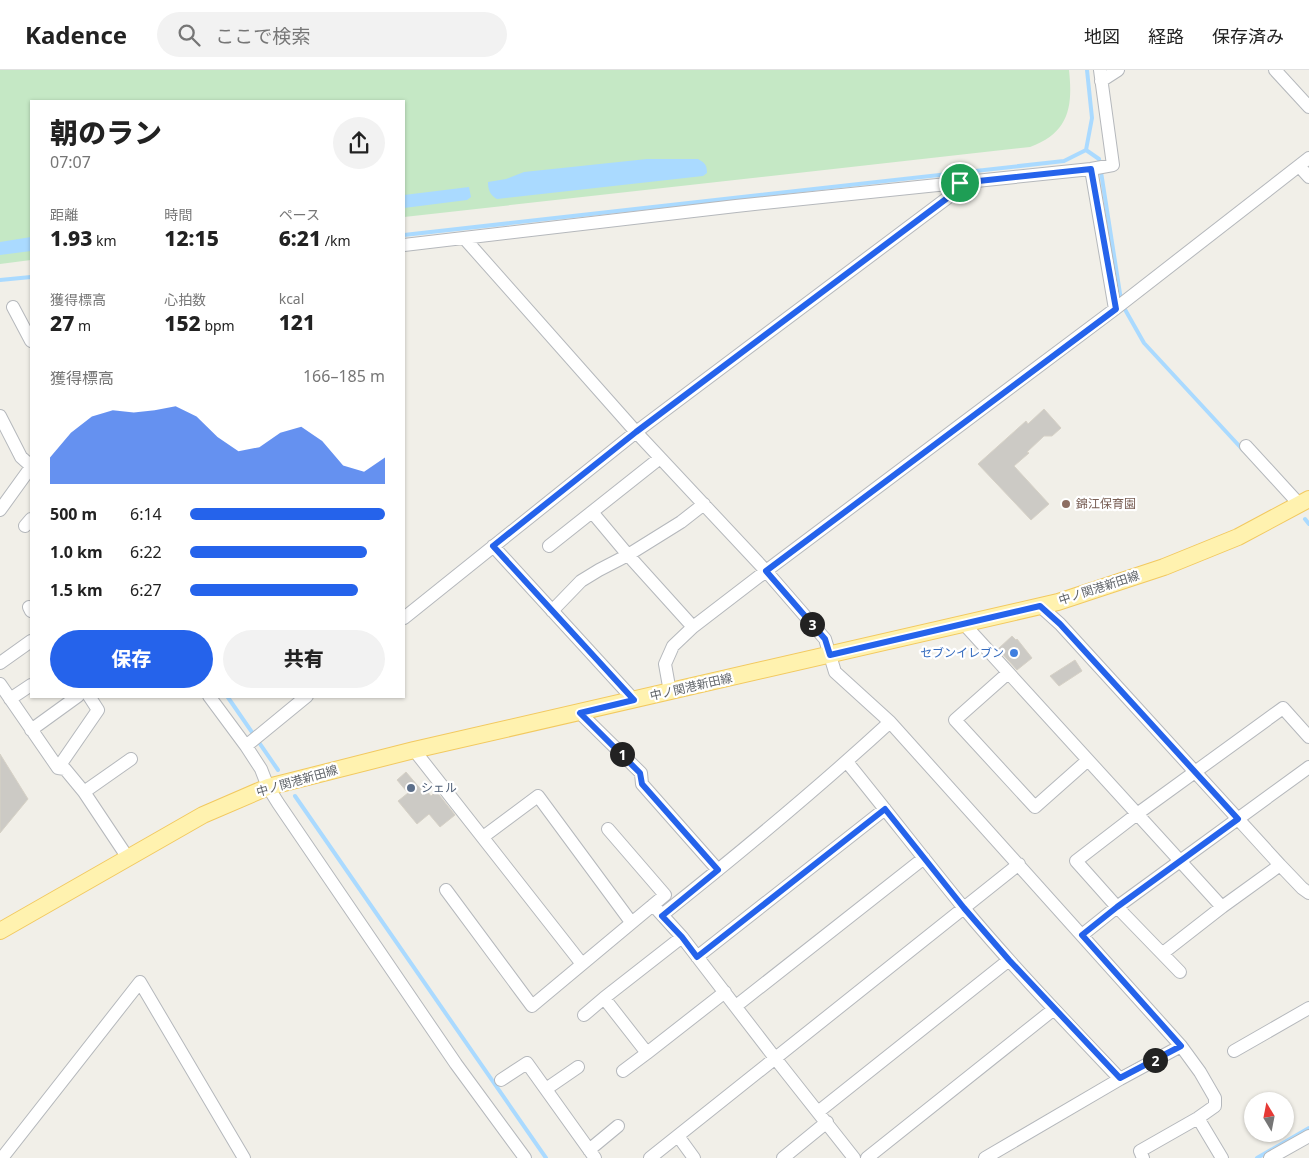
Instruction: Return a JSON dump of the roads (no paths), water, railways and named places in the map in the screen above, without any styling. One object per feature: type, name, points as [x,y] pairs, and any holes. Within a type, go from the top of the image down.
[{"type":"main road","name":"中ノ関港新田線","points":[[0,931],[203,815],[268,787],[414,750],[1058,602],[1164,567],[1238,537],[1304,502]]},
{"type":"street","points":[[405,245],[736,206],[1091,169],[1113,165],[1100,76],[1118,70]]},
{"type":"street","points":[[1276,70],[1309,108]]},
{"type":"street","points":[[670,692],[665,664],[673,646],[693,628],[766,571],[1116,309],[1304,162],[1309,177]]},
{"type":"street","points":[[1091,169],[1116,309]]},
{"type":"street","points":[[405,617],[636,432],[958,190],[960,183]]},
{"type":"street","points":[[465,239],[636,432],[766,571],[825,639],[835,672],[890,722],[1181,1046],[1200,1072],[1215,1098],[1215,1106],[1198,1118],[1140,1151],[1143,1158]]},
{"type":"street","points":[[13,307],[30,338]]},
{"type":"street","points":[[0,416],[21,457],[30,466]]},
{"type":"street","points":[[1246,446],[1304,502]]},
{"type":"street","points":[[549,546],[660,458]]},
{"type":"street","points":[[0,510],[30,468]]},
{"type":"street","points":[[552,611],[581,581],[681,522],[704,504]]},
{"type":"street","points":[[592,512],[693,628]]},
{"type":"street","points":[[493,546],[634,700]]},
{"type":"street","points":[[1040,606],[1060,624],[1238,819],[1302,888],[1309,893]]},
{"type":"street","points":[[964,624],[1222,907]]},
{"type":"street","points":[[0,663],[30,642]]},
{"type":"street","points":[[1008,673],[955,720],[1035,807],[1088,760]]},
{"type":"street","points":[[0,684],[58,768],[65,769],[84,792],[128,858]]},
{"type":"street","points":[[10,699],[30,686]]},
{"type":"street","points":[[32,730],[75,698]]},
{"type":"street","points":[[58,768],[98,710],[90,698]]},
{"type":"street","points":[[210,698],[246,746],[261,769],[268,787],[456,1064],[524,1158]]},
{"type":"street","points":[[246,746],[305,698]]},
{"type":"street","points":[[1180,972],[1117,907],[1076,861],[1137,814],[1283,708],[1309,737]]},
{"type":"street","points":[[580,713],[640,773],[642,784],[718,870]]},
{"type":"street","points":[[662,916],[847,762],[890,722]]},
{"type":"street","points":[[414,750],[582,964]]},
{"type":"street","points":[[84,792],[131,758]]},
{"type":"street","points":[[847,762],[964,908],[1009,960],[1120,1078]]},
{"type":"street","points":[[1082,935],[1117,907],[1309,766]]},
{"type":"street","points":[[483,837],[538,796],[632,922]]},
{"type":"street","points":[[697,957],[885,809]]},
{"type":"street","points":[[446,890],[532,1006],[665,895],[608,829]]},
{"type":"street","points":[[736,1006],[924,858]]},
{"type":"street","points":[[650,1158],[1019,864]]},
{"type":"street","points":[[1163,953],[1280,864]]},
{"type":"street","points":[[653,905],[682,937],[854,1158]]},
{"type":"street","points":[[584,1014],[682,937]]},
{"type":"street","points":[[818,1112],[1009,960]]},
{"type":"street","points":[[2,1158],[140,982],[244,1158]]},
{"type":"street","points":[[623,1071],[725,992]]},
{"type":"street","points":[[604,998],[647,1053]]},
{"type":"street","points":[[1234,1051],[1309,1008]]},
{"type":"street","points":[[867,1158],[1054,1009]]},
{"type":"street","points":[[985,1158],[1120,1078],[1181,1046]]},
{"type":"street","points":[[501,1080],[527,1063],[592,1154],[618,1126]]},
{"type":"street","points":[[546,1089],[578,1067]]},
{"type":"street","points":[[1198,1118],[1222,1158]]},
{"type":"street","points":[[783,1158],[827,1122]]},
{"type":"street","points":[[678,1136],[694,1158]]},
{"type":"street","points":[[1270,1158],[1309,1136]]},
{"type":"water","points":[[647,159],[698,159],[707,168],[707,173],[703,176],[497,199],[491,194],[488,187],[488,182],[506,179],[524,172]]},
{"type":"water","points":[[469,187],[471,197],[467,200],[405,208],[405,195]]},
{"type":"water","points":[[30,237],[30,251],[0,255],[0,242]]},
{"type":"waterway","points":[[1086,150],[1092,118],[1087,70]]},
{"type":"waterway","points":[[1086,150],[1099,159],[1121,300]]},
{"type":"waterway","points":[[405,235],[1064,161],[1086,150]]},
{"type":"waterway","points":[[0,280],[30,277]]},
{"type":"waterway","points":[[1123,306],[1144,343],[1243,450]]},
{"type":"waterway","points":[[1305,519],[1309,524]]},
{"type":"waterway","points":[[228,698],[278,770]]},
{"type":"waterway","points":[[295,796],[546,1158]]},
{"type":"waterway","points":[[1257,1158],[1309,1128]]},
{"type":"place","name":"錦江保育園","points":[[1066,504]]},
{"type":"place","name":"セブンイレブン","points":[[1014,653]]},
{"type":"place","name":"シェル","points":[[411,788]]}]
